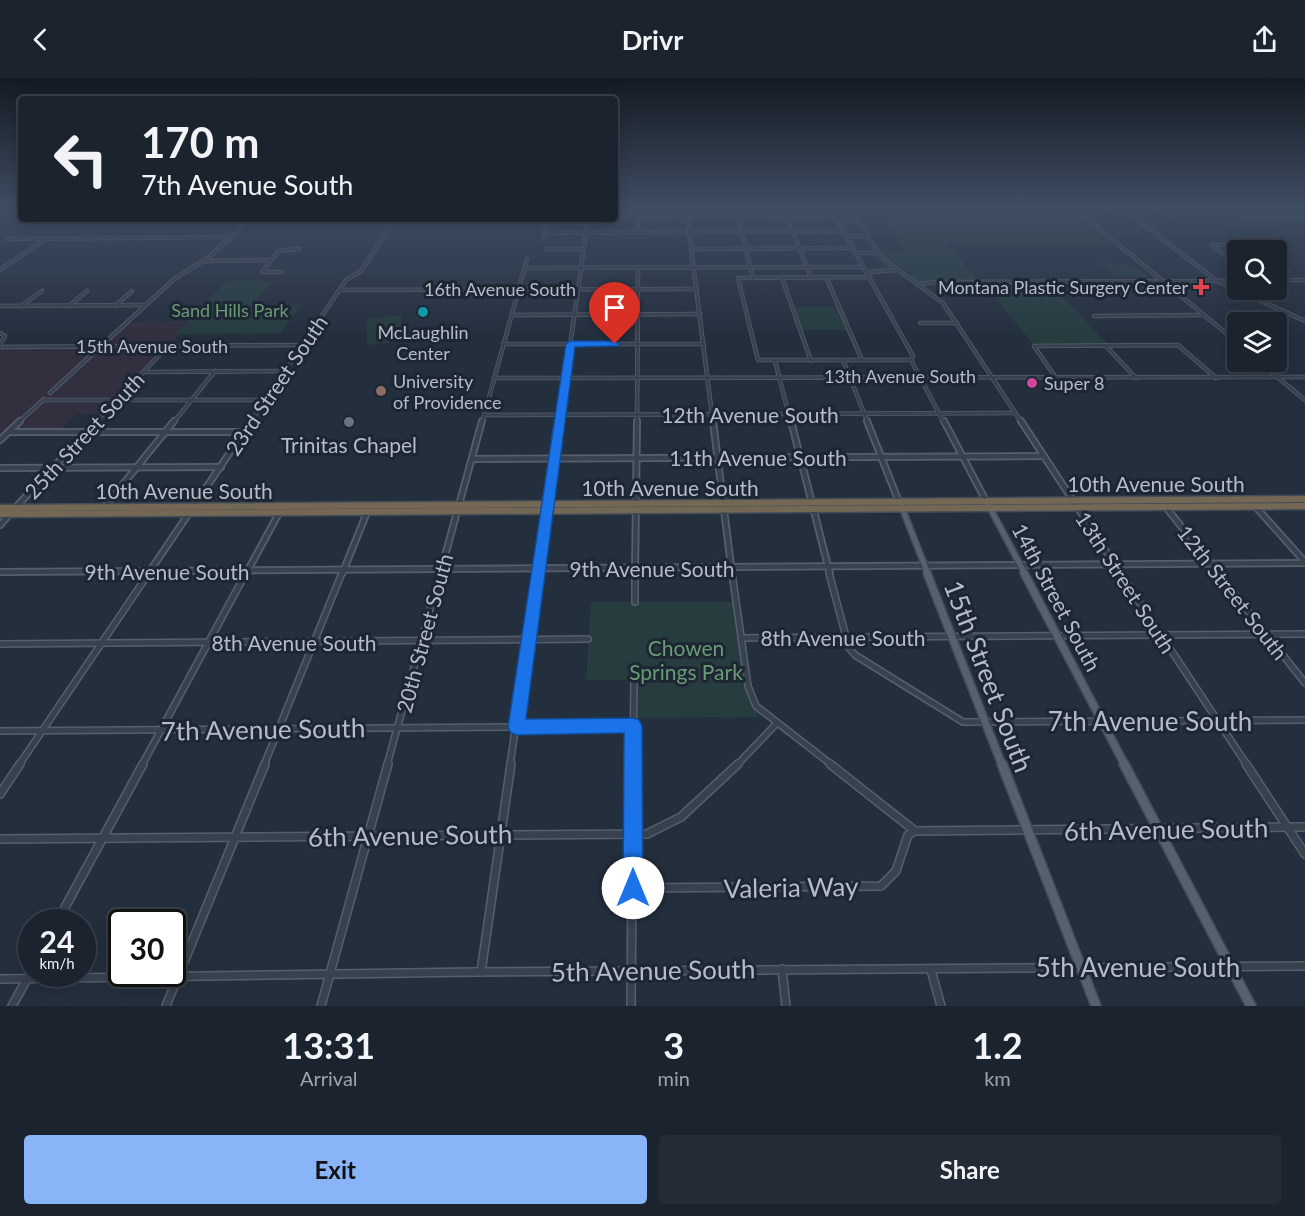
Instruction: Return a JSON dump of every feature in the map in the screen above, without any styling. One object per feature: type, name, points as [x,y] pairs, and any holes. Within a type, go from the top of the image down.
[{"type":"highway","name":"10th Avenue South","points":[[989,505],[1074,501],[1305,499]]},
{"type":"highway","name":"10th Avenue South","points":[[0,508],[1305,506]]},
{"type":"highway","name":"10th Avenue South","points":[[0,514],[189,514],[281,509]]},
{"type":"main road","name":"15th Street South","points":[[901,505],[1096,1006]]},
{"type":"main road","name":"14th Street South","points":[[989,505],[1251,1006]]},
{"type":"street","points":[[0,270],[29,250]]},
{"type":"street","points":[[0,440],[176,277],[204,261],[216,250]]},
{"type":"street","points":[[281,272],[262,272],[282,250]]},
{"type":"street","name":"23rd Street South","points":[[0,794],[346,280],[361,271],[375,250]]},
{"type":"street","points":[[481,972],[584,250]]},
{"type":"street","points":[[692,250],[741,638],[752,699],[756,706],[915,831]]},
{"type":"street","points":[[746,250],[753,278]]},
{"type":"street","points":[[800,250],[811,277]]},
{"type":"street","name":"13th Street South","points":[[877,250],[896,270],[938,297],[957,323],[1305,854]]},
{"type":"street","points":[[1126,250],[1227,334]]},
{"type":"street","points":[[1177,250],[1217,281],[1305,321]]},
{"type":"street","points":[[856,253],[879,253]]},
{"type":"street","name":"14th Street South","points":[[856,253],[913,356],[911,360],[989,505]]},
{"type":"street","name":"20th Street South","points":[[321,1006],[527,259]]},
{"type":"street","points":[[204,261],[271,260]]},
{"type":"street","points":[[524,268],[863,267]]},
{"type":"street","points":[[635,602],[638,268]]},
{"type":"street","points":[[867,272],[896,270]]},
{"type":"street","points":[[826,277],[862,360]]},
{"type":"street","points":[[870,277],[738,278],[758,359],[761,362],[911,360]]},
{"type":"street","points":[[783,278],[811,361]]},
{"type":"street","points":[[1287,280],[1305,280]]},
{"type":"street","points":[[921,284],[1227,281]]},
{"type":"street","name":"16th Avenue South","points":[[340,290],[697,289]]},
{"type":"street","points":[[21,306],[42,291]]},
{"type":"street","points":[[69,306],[87,291]]},
{"type":"street","points":[[115,306],[132,291]]},
{"type":"street","points":[[0,306],[145,306]]},
{"type":"street","points":[[512,315],[700,314]]},
{"type":"street","points":[[1094,316],[1203,315]]},
{"type":"street","points":[[920,323],[957,323]]},
{"type":"street","points":[[0,333],[5,336],[0,346]]},
{"type":"street","points":[[503,344],[704,344]]},
{"type":"street","name":"15th Avenue South","points":[[0,346],[303,345]]},
{"type":"street","points":[[1105,345],[1136,378]]},
{"type":"street","points":[[1056,378],[1034,346],[1180,345],[1216,378]]},
{"type":"street","name":"25th Street South","points":[[0,525],[168,346]]},
{"type":"street","name":"15th Street South","points":[[843,360],[901,505]]},
{"type":"street","points":[[775,361],[846,637]]},
{"type":"street","points":[[99,514],[215,371]]},
{"type":"street","points":[[144,372],[286,371]]},
{"type":"street","points":[[1271,372],[1305,400]]},
{"type":"street","name":"13th Avenue South","points":[[494,378],[1305,377]]},
{"type":"street","points":[[43,400],[266,399]]},
{"type":"street","name":"12th Avenue South","points":[[484,416],[1016,413]]},
{"type":"street","points":[[9,432],[245,432]]},
{"type":"street","name":"11th Avenue South","points":[[472,459],[1044,456]]},
{"type":"street","points":[[0,468],[221,467]]},
{"type":"street","points":[[1248,499],[1305,562]]},
{"type":"street","name":"12th Street South","points":[[1161,501],[1305,683]]},
{"type":"street","points":[[186,957],[369,508]]},
{"type":"street","points":[[64,909],[281,509]]},
{"type":"street","name":"9th Avenue South","points":[[0,572],[1305,562]]},
{"type":"street","name":"8th Avenue South","points":[[741,638],[1305,634]]},
{"type":"street","name":"7th Avenue South","points":[[846,637],[849,648],[855,655],[963,722],[1305,720]]},
{"type":"street","name":"8th Avenue South","points":[[0,644],[588,639]]},
{"type":"street","points":[[631,1006],[634,680]]},
{"type":"street","name":"6th Avenue South","points":[[0,839],[500,834],[633,835],[661,830],[686,815],[777,723]]},
{"type":"street","name":"7th Avenue South","points":[[0,731],[633,726]]},
{"type":"street","name":"6th Avenue South","points":[[915,831],[1305,827]]},
{"type":"street","name":"Valeria Way","points":[[633,888],[881,886],[890,882],[896,874],[908,835],[915,831]]},
{"type":"street","name":"5th Avenue South","points":[[186,977],[330,973],[1305,966]]},
{"type":"street","points":[[782,969],[786,1006]]},
{"type":"street","points":[[931,970],[941,1006]]},
{"type":"street","name":"5th Avenue South","points":[[0,979],[18,978]]},
{"type":"street","points":[[12,1006],[22,987]]},
{"type":"street","points":[[166,1006],[174,987]]},
{"type":"shaded area","points":[[188,321],[176,334],[180,334],[103,415],[76,414],[59,432],[9,432],[0,440],[0,347],[101,346],[128,322]]},
{"type":"green space","points":[[953,250],[979,282],[921,284],[889,266],[877,251]]},
{"type":"green space","points":[[1099,262],[1130,265],[1151,277],[1115,276]]},
{"type":"green space","name":"Sand Hills Park","points":[[226,281],[272,281],[252,306],[301,305],[281,333],[176,334]]},
{"type":"green space","points":[[983,282],[1049,282],[1108,345],[1034,346]]},
{"type":"green space","points":[[793,307],[840,307],[850,330],[801,330]]},
{"type":"green space","points":[[401,315],[402,341],[367,345],[367,319]]},
{"type":"green space","name":"Chowen Springs Park","points":[[591,602],[736,602],[748,686],[758,717],[633,718],[634,680],[586,680]]},
{"type":"place","name":"Montana Plastic Surgery Center","points":[[1201,287]]},
{"type":"place","name":"McLaughlin Center","points":[[423,312]]},
{"type":"place","name":"Super 8","points":[[1032,383]]},
{"type":"place","name":"University of Providence","points":[[381,391]]},
{"type":"place","name":"Trinitas Chapel","points":[[349,422]]},
{"type":"route","points":[[615,344],[570,344],[516,727],[633,726],[633,888]]}]
